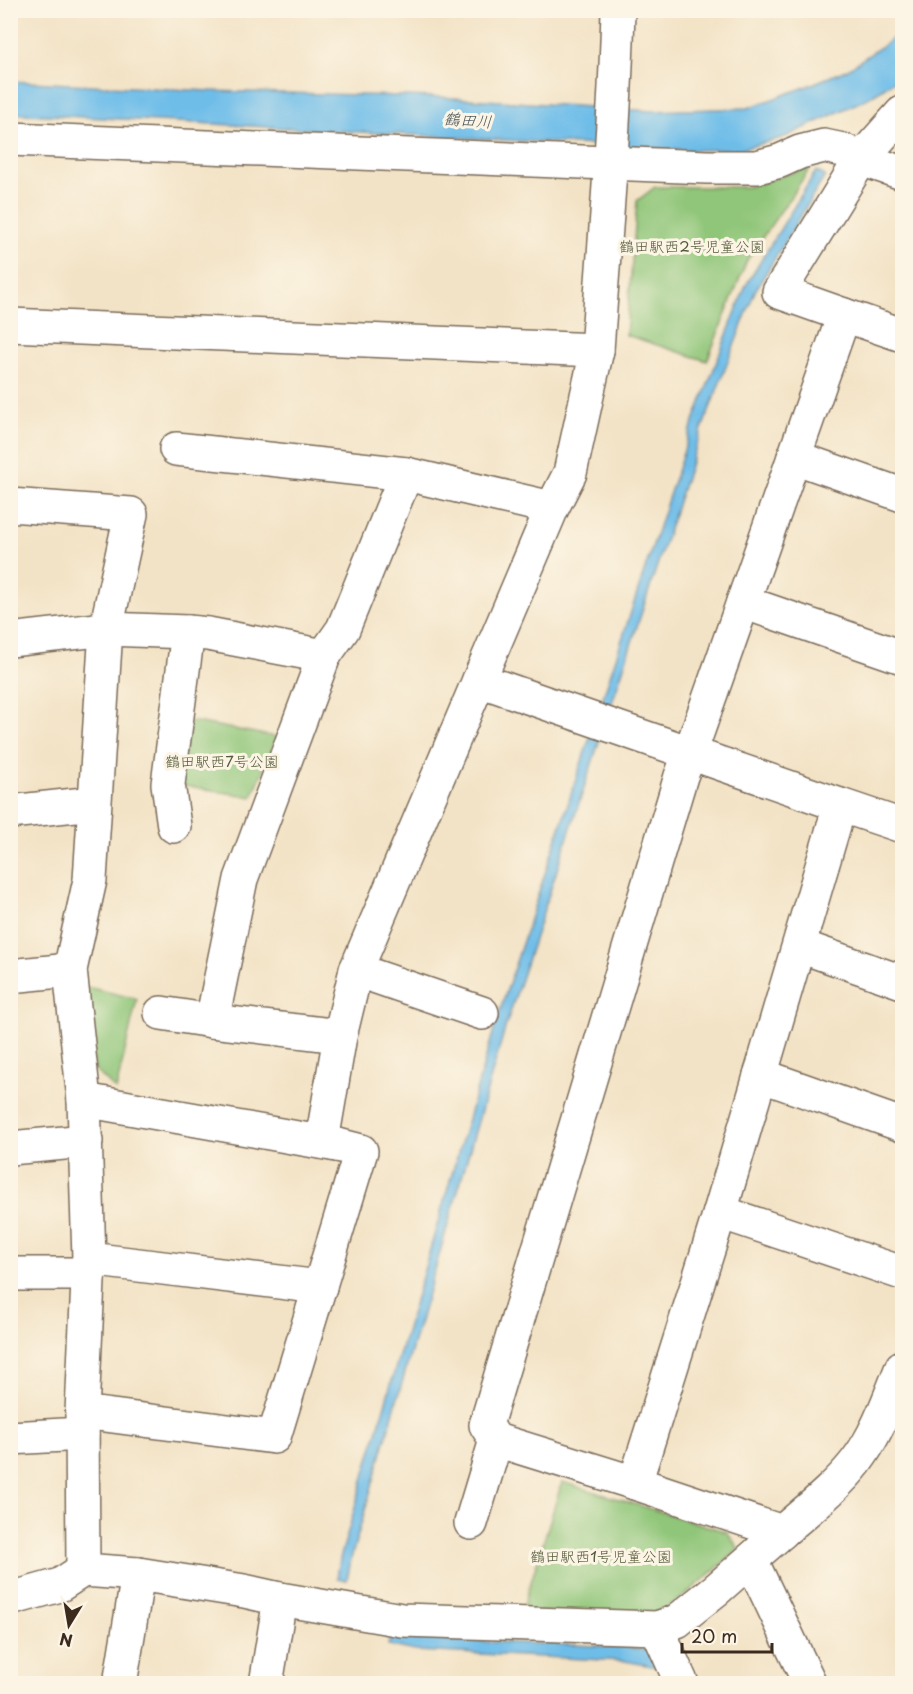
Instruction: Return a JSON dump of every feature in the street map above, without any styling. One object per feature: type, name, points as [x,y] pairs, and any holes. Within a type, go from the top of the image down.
[{"type":"street","points":[[10,1438],[82,1423],[274,1437],[361,1151],[322,1142],[340,1036],[356,970],[552,508],[570,473],[597,350],[612,157],[618,10]]},
{"type":"street","points":[[903,113],[861,159],[779,292],[903,335]]},
{"type":"street","points":[[10,139],[612,157],[707,167],[757,167],[824,146],[843,150],[861,159],[903,173]]},
{"type":"street","points":[[782,1532],[635,1482],[496,1440],[486,1425],[681,776],[843,315]]},
{"type":"street","points":[[10,325],[597,350]]},
{"type":"street","points":[[176,448],[406,474],[552,508]]},
{"type":"street","points":[[794,457],[903,495]]},
{"type":"street","points":[[212,1021],[241,879],[324,656],[343,629],[406,474]]},
{"type":"street","points":[[10,504],[131,514],[106,628],[90,880],[70,970],[84,1100],[89,1266],[82,1423],[83,1570]]},
{"type":"street","points":[[743,602],[903,657]]},
{"type":"street","points":[[10,640],[106,628],[188,632],[324,656]]},
{"type":"street","points":[[174,826],[168,784],[188,632]]},
{"type":"street","points":[[479,680],[903,826]]},
{"type":"street","points":[[10,812],[94,803]]},
{"type":"street","points":[[635,1482],[720,1212],[840,805]]},
{"type":"street","points":[[800,946],[903,982]]},
{"type":"street","points":[[10,976],[70,970]]},
{"type":"street","points":[[356,970],[482,1013]]},
{"type":"street","points":[[161,1013],[340,1036]]},
{"type":"street","points":[[760,1076],[903,1125]]},
{"type":"street","points":[[84,1100],[337,1145]]},
{"type":"street","points":[[10,1148],[86,1141]]},
{"type":"street","points":[[720,1212],[903,1274]]},
{"type":"street","points":[[10,1274],[89,1266],[320,1287]]},
{"type":"street","points":[[10,1599],[60,1585],[83,1570],[138,1574],[402,1620],[657,1628],[677,1621],[830,1491],[856,1463],[872,1438],[894,1413],[903,1367]]},
{"type":"street","points":[[471,1523],[496,1440]]},
{"type":"street","points":[[751,1560],[810,1683]]},
{"type":"street","points":[[120,1683],[138,1574]]},
{"type":"street","points":[[266,1683],[280,1599]]},
{"type":"street","points":[[657,1628],[682,1683]]},
{"type":"green space","name":"鶴田駅西2号児童公園","points":[[811,167],[747,260],[707,361],[626,335],[637,201],[655,187],[747,187]]},
{"type":"green space","name":"鶴田駅西7号公園","points":[[190,721],[277,737],[252,797],[178,785]]},
{"type":"green space","points":[[83,986],[137,999],[116,1090],[95,1070]]},
{"type":"green space","name":"鶴田駅西1号児童公園","points":[[562,1482],[727,1532],[739,1549],[683,1597],[651,1617],[522,1611]]},
{"type":"water","name":"鶴田川","points":[[902,28],[902,76],[868,98],[785,137],[742,149],[688,150],[11,113],[10,81],[210,91],[439,97],[652,111],[748,108],[846,70],[891,40]]},
{"type":"water","points":[[816,171],[825,176],[755,291],[702,429],[506,1025],[352,1555],[347,1580],[337,1578],[340,1559],[495,1026],[692,426],[746,285]]},
{"type":"water","points":[[391,1633],[418,1639],[637,1649],[658,1653],[675,1661],[701,1683],[684,1683],[657,1667],[625,1661],[415,1651],[388,1645]]}]
